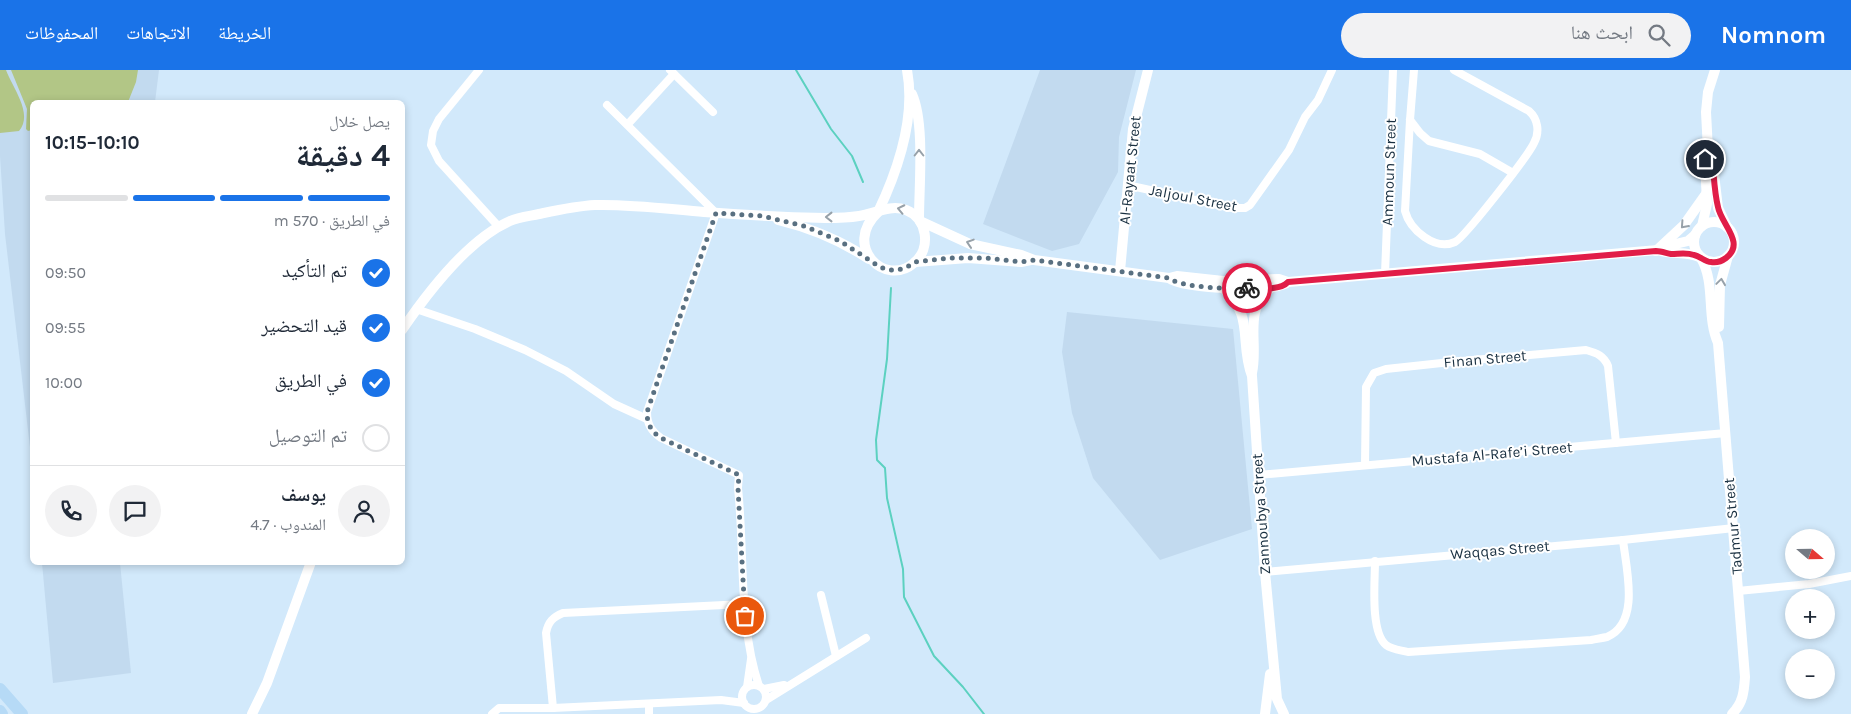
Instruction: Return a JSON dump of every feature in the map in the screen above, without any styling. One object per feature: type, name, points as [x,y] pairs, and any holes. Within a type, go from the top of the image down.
[{"type":"main road","points":[[0,689],[22,714]]},
{"type":"street","points":[[479,70],[439,119],[433,131],[431,145],[439,161],[499,227]]},
{"type":"street","points":[[873,262],[866,252],[863,242],[864,236],[869,220],[878,212],[900,154],[907,122],[910,90],[907,70]]},
{"type":"street","name":"Al-Rayaat Street","points":[[1120,271],[1133,129],[1148,70]]},
{"type":"street","name":"Jaljoul Street","points":[[1128,185],[1232,208],[1245,208],[1255,201],[1289,150],[1305,117],[1318,100],[1332,70]]},
{"type":"street","name":"Ammoun Street","points":[[1385,274],[1394,70]]},
{"type":"street","points":[[1414,70],[1405,211],[1407,220],[1424,236],[1437,243],[1447,244],[1460,239],[1512,173],[1534,143],[1537,126],[1535,116],[1518,104],[1454,70]]},
{"type":"street","points":[[1169,278],[1176,276],[1216,280],[1279,280],[1288,282],[1657,251],[1672,254],[1689,253],[1712,262],[1723,260],[1728,256],[1734,240],[1718,208],[1712,157],[1708,150],[1705,131],[1708,92],[1715,70]]},
{"type":"street","points":[[628,124],[672,72],[713,112]]},
{"type":"street","points":[[910,90],[915,101],[919,123],[919,220]]},
{"type":"street","points":[[607,105],[716,213]]},
{"type":"street","points":[[1410,120],[1429,141],[1480,154],[1512,173]]},
{"type":"street","points":[[1657,251],[1665,246],[1688,241],[1702,226],[1706,210],[1705,159],[1708,150]]},
{"type":"street","points":[[1657,251],[1684,225],[1706,193]]},
{"type":"street","points":[[405,326],[416,309],[451,268],[486,234],[512,220],[574,207],[619,205],[762,216],[842,217],[900,208],[914,214],[919,220],[925,231],[925,242],[922,253],[915,262],[898,270],[889,270],[880,267],[840,241],[822,233],[804,226],[762,216]]},
{"type":"street","points":[[716,213],[647,412],[647,419],[654,434],[739,475],[738,488],[744,604],[752,654],[761,687],[762,707]]},
{"type":"street","points":[[919,220],[970,244],[1021,255],[1034,260],[1169,278],[1178,283],[1224,288],[1272,287],[1285,285],[1288,282]]},
{"type":"street","points":[[1702,226],[1713,222],[1727,227]]},
{"type":"street","points":[[1695,234],[1694,246],[1700,257]]},
{"type":"street","name":"Tadmur Street","points":[[1718,343],[1720,330],[1720,285],[1728,256]]},
{"type":"street","name":"Tadmur Street","points":[[1700,257],[1709,278],[1713,328],[1718,343],[1734,528],[1745,677],[1744,694],[1736,711]]},
{"type":"street","points":[[915,262],[968,258],[1021,262],[1034,260]]},
{"type":"street","name":"Zannoubya Street","points":[[1272,287],[1260,298],[1254,314],[1255,357],[1252,376],[1272,653],[1277,699],[1284,714]]},
{"type":"street","name":"Zannoubya Street","points":[[1224,288],[1235,300],[1243,314],[1247,361],[1252,376]]},
{"type":"street","points":[[416,309],[475,329],[525,350],[566,371],[614,404],[647,419]]},
{"type":"street","name":"Finan Street","points":[[1365,465],[1366,387],[1374,372],[1451,362],[1586,350],[1596,353],[1606,360],[1608,366],[1616,443]]},
{"type":"street","name":"Mustafa Al-Rafe’i Street","points":[[1258,475],[1726,433]]},
{"type":"street","name":"Waqqas Street","points":[[1265,572],[1623,540],[1734,528]]},
{"type":"street","points":[[1375,561],[1376,625],[1379,636],[1385,644],[1393,649],[1408,652],[1591,640],[1607,636],[1620,627],[1627,617],[1629,602],[1623,540]]},
{"type":"street","points":[[252,714],[267,683],[310,565]]},
{"type":"street","points":[[1738,591],[1809,584],[1851,576]]},
{"type":"street","points":[[821,595],[836,656]]},
{"type":"street","points":[[553,708],[546,633],[547,626],[557,616],[563,613],[744,604]]},
{"type":"street","points":[[492,714],[500,708],[553,708],[722,700],[755,709],[762,707],[789,684],[866,638]]},
{"type":"street","name":"Zannoubya Street","points":[[1265,714],[1272,653]]},
{"type":"street","points":[[748,708],[745,690],[752,654]]},
{"type":"street","points":[[722,700],[754,685],[761,687],[789,684]]},
{"type":"street","points":[[648,704],[649,714]]},
{"type":"shaded area","points":[[0,70],[159,70],[155,100],[30,100],[30,447],[5,234],[0,156]]},
{"type":"shaded area","points":[[1040,70],[1136,70],[1119,137],[1118,172],[1079,244],[1052,251],[983,224]]},
{"type":"shaded area","points":[[1067,312],[1233,329],[1252,529],[1160,560],[1093,478],[1072,413],[1062,352]]},
{"type":"shaded area","points":[[42,565],[120,565],[131,673],[53,683]]},
{"type":"green space","points":[[0,70],[6,70],[23,109],[23,124],[19,131],[0,133]]},
{"type":"green space","points":[[11,70],[138,70],[136,82],[129,100],[30,100],[30,130],[28,131],[26,129],[27,109]]},
{"type":"waterway","points":[[796,70],[831,129],[852,156],[863,182]]},
{"type":"waterway","points":[[891,288],[887,359],[876,440],[877,460],[885,468],[887,498],[903,569],[904,597],[934,656],[963,687],[984,714]]},
{"type":"way so far","points":[[745,616],[738,488],[739,475],[654,434],[647,419],[647,412],[716,213],[762,216],[804,226],[840,241],[880,267],[889,270],[898,270],[915,262],[950,258],[986,258],[1014,262],[1034,260],[1169,278],[1175,282],[1193,285],[1247,288]]},
{"type":"route","points":[[1247,288],[1276,287],[1285,285],[1288,282],[1658,250],[1672,254],[1689,253],[1706,261],[1718,262],[1731,252],[1734,240],[1720,215],[1712,157],[1708,150],[1705,159]]}]
